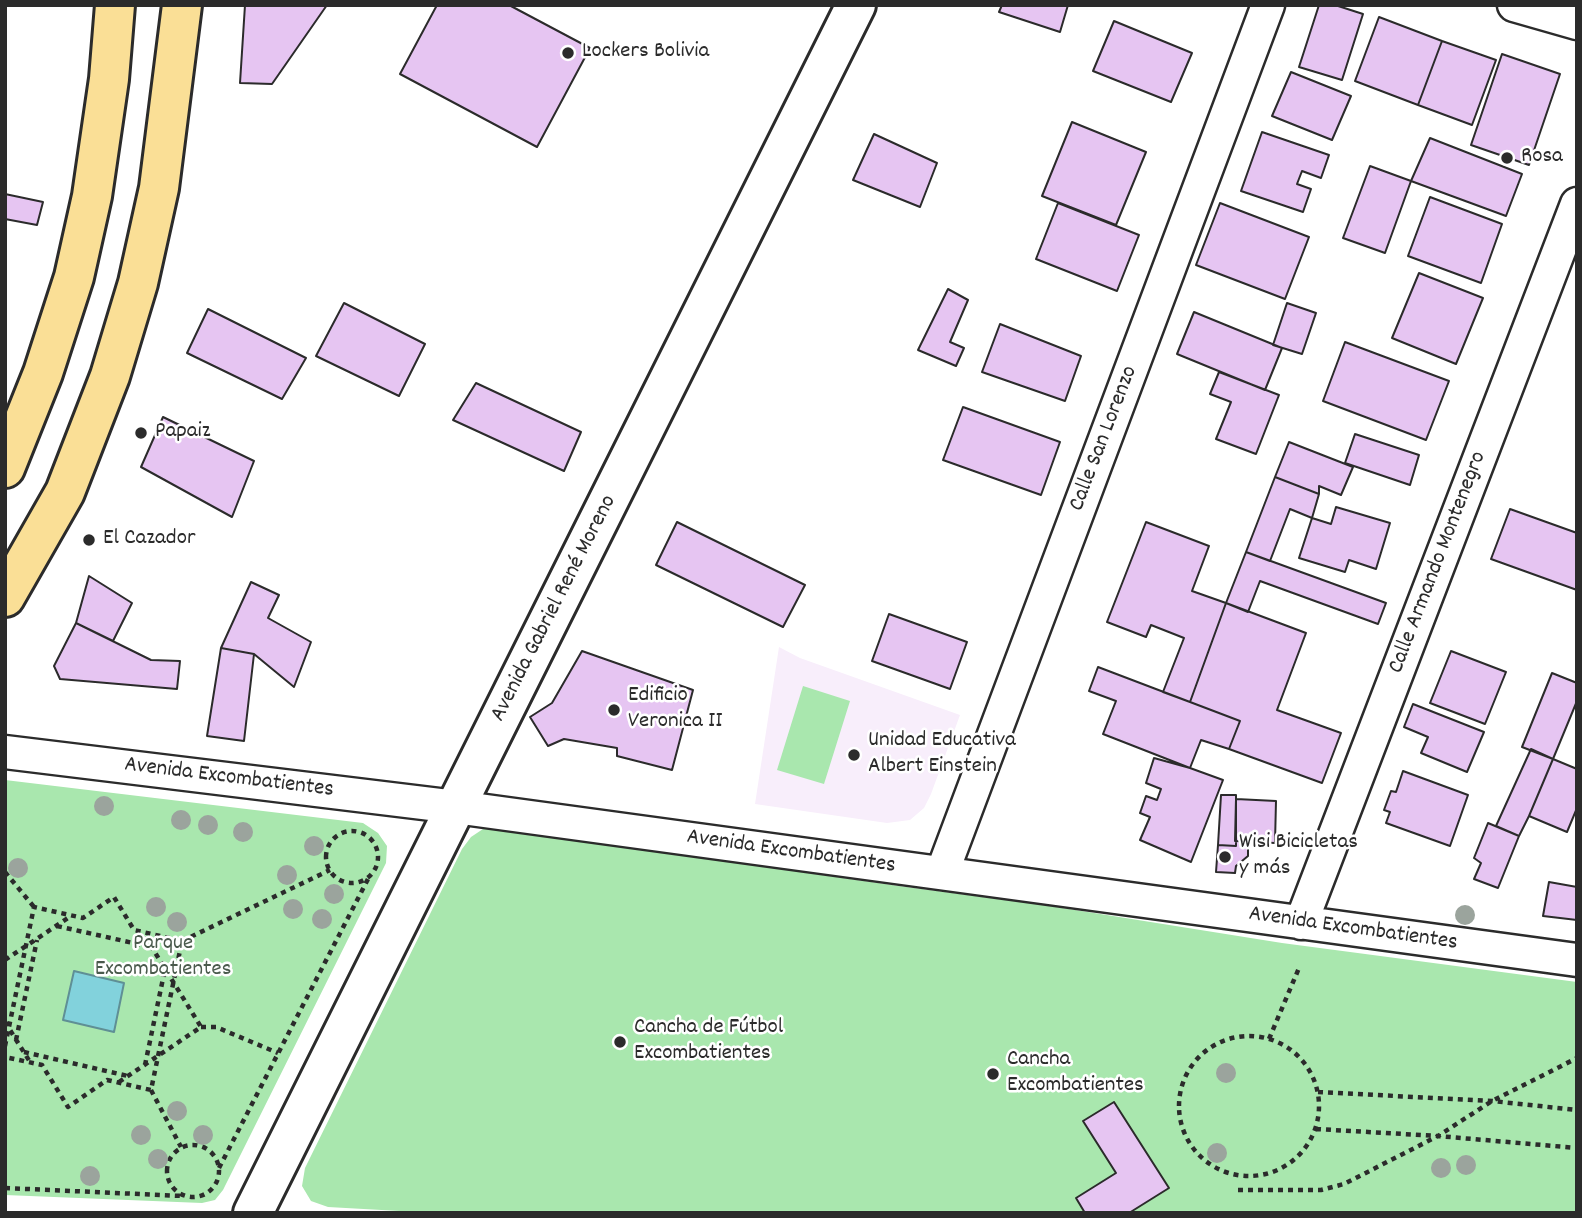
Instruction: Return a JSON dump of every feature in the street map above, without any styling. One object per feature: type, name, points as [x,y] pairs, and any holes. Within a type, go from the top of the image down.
[{"type":"highway","points":[[5,468],[43,373],[74,277],[92,196],[109,79],[115,5]]},
{"type":"highway","points":[[5,597],[65,492],[114,363],[138,283],[159,188],[182,5]]},
{"type":"street","name":"Avenida Gabriel René Moreno","points":[[253,1213],[856,5]]},
{"type":"street","name":"Calle San Lorenzo","points":[[942,873],[1268,5]]},
{"type":"street","points":[[1514,5],[1577,23]]},
{"type":"street","name":"Calle Armando Montenegro","points":[[1300,923],[1577,204]]},
{"type":"street","name":"Avenida Excombatientes","points":[[5,752],[456,807],[1577,960]]},
{"type":"path","points":[[219,1168],[378,863],[376,845],[365,833],[348,830],[333,837],[327,853],[327,862],[335,877],[351,884],[368,878]]},
{"type":"path","points":[[5,872],[34,907],[83,918],[114,897],[134,930],[182,941],[330,870]]},
{"type":"path","points":[[5,1046],[34,907]]},
{"type":"path","points":[[5,960],[72,916]]},
{"type":"path","points":[[57,926],[153,948]]},
{"type":"path","points":[[143,932],[201,1027]]},
{"type":"path","points":[[16,1040],[37,940]]},
{"type":"path","points":[[181,1147],[151,1090],[182,941]]},
{"type":"path","points":[[145,1065],[165,968]]},
{"type":"path","points":[[1269,1039],[1299,968]]},
{"type":"path","points":[[5,1022],[30,1063]]},
{"type":"path","points":[[119,1082],[201,1027],[216,1027],[278,1053]]},
{"type":"path","points":[[1247,1036],[1269,1039],[1292,1050],[1309,1069],[1318,1092],[1316,1129],[1305,1149],[1287,1166],[1264,1174],[1240,1176],[1218,1169],[1199,1155],[1185,1136],[1179,1114],[1180,1090],[1190,1069],[1205,1052],[1225,1041],[1247,1036]]},
{"type":"path","points":[[24,1052],[129,1076]]},
{"type":"path","points":[[5,1057],[42,1065],[68,1107],[107,1080],[151,1090]]},
{"type":"path","points":[[1238,1190],[1321,1190],[1344,1184],[1438,1136],[1492,1101],[1577,1058]]},
{"type":"path","points":[[1318,1092],[1492,1101],[1577,1110]]},
{"type":"path","points":[[1316,1129],[1577,1148]]},
{"type":"path","points":[[5,1188],[201,1197],[215,1186],[219,1168],[212,1152],[197,1144],[181,1147],[170,1158],[167,1175],[170,1184],[183,1196]]},
{"type":"shaded area","name":"Unidad Educativa Albert Einstein","points":[[779,647],[800,658],[960,715],[931,794],[924,808],[910,820],[887,823],[755,804]]},
{"type":"green space","points":[[803,686],[850,701],[824,784],[777,770]]},
{"type":"green space","name":"Parque Excombatientes","points":[[5,780],[363,823],[378,833],[387,846],[386,863],[223,1190],[215,1200],[202,1203],[5,1195]]},
{"type":"green space","points":[[483,829],[503,829],[1044,905],[1282,943],[1577,982],[1577,1213],[435,1213],[328,1207],[311,1201],[302,1186],[305,1168],[462,849],[471,837]]},
{"type":"water","points":[[74,971],[124,983],[114,1032],[63,1020]]},
{"type":"building","points":[[245,5],[327,5],[272,84],[240,83]]},
{"type":"building","points":[[437,5],[509,5],[590,48],[537,147],[400,74]]},
{"type":"building","points":[[1002,5],[1068,5],[1060,32],[999,12]]},
{"type":"building","points":[[1319,5],[1335,5],[1363,14],[1342,80],[1299,67]]},
{"type":"building","points":[[1379,17],[1442,41],[1418,105],[1355,81]]},
{"type":"building","points":[[1114,21],[1192,53],[1171,102],[1093,71]]},
{"type":"building","points":[[1442,41],[1496,60],[1472,125],[1418,105]]},
{"type":"building","points":[[1502,54],[1560,74],[1529,165],[1471,145]]},
{"type":"building","points":[[1291,72],[1351,96],[1332,140],[1272,116]]},
{"type":"building","points":[[1072,122],[1146,152],[1116,225],[1042,196]]},
{"type":"building","points":[[1262,132],[1329,155],[1321,178],[1302,171],[1297,184],[1311,189],[1303,212],[1241,191]]},
{"type":"building","points":[[874,134],[937,163],[920,207],[853,180]]},
{"type":"building","points":[[1430,138],[1522,174],[1506,216],[1411,181]]},
{"type":"building","points":[[1370,166],[1411,181],[1385,253],[1343,238]]},
{"type":"building","points":[[5,194],[43,202],[37,225],[5,219]]},
{"type":"building","points":[[1430,197],[1502,224],[1481,283],[1408,256]]},
{"type":"building","points":[[1058,203],[1139,235],[1117,291],[1036,259]]},
{"type":"building","points":[[1220,203],[1309,237],[1285,299],[1196,265]]},
{"type":"building","points":[[1419,273],[1483,298],[1456,364],[1392,338]]},
{"type":"building","points":[[948,289],[968,300],[950,342],[964,348],[956,366],[918,350]]},
{"type":"building","points":[[344,303],[425,344],[399,396],[316,356]]},
{"type":"building","points":[[1287,303],[1316,313],[1302,354],[1273,345]]},
{"type":"building","points":[[208,309],[306,358],[282,399],[187,353]]},
{"type":"building","points":[[1194,312],[1282,348],[1265,390],[1177,354]]},
{"type":"building","points":[[1000,324],[1081,356],[1065,401],[982,372]]},
{"type":"building","points":[[1345,342],[1449,381],[1426,440],[1323,401]]},
{"type":"building","points":[[1219,372],[1279,395],[1256,454],[1216,439],[1231,402],[1210,394]]},
{"type":"building","points":[[476,383],[581,432],[564,471],[453,420]]},
{"type":"building","points":[[963,407],[1060,442],[1041,495],[943,460]]},
{"type":"building","points":[[163,417],[254,461],[232,517],[141,467]]},
{"type":"building","points":[[1355,434],[1419,455],[1410,485],[1345,463]]},
{"type":"building","points":[[1289,442],[1353,467],[1341,495],[1319,486],[1319,494],[1275,477]]},
{"type":"building","points":[[1275,477],[1319,494],[1312,518],[1290,509],[1270,561],[1246,552]]},
{"type":"building","points":[[1336,507],[1390,523],[1376,569],[1349,560],[1345,572],[1299,558],[1312,518],[1331,524]]},
{"type":"building","points":[[1510,509],[1577,533],[1577,590],[1491,559]]},
{"type":"building","points":[[677,522],[805,585],[783,627],[656,565]]},
{"type":"building","points":[[1146,522],[1209,546],[1192,591],[1226,603],[1190,702],[1163,692],[1184,638],[1151,625],[1146,637],[1107,622]]},
{"type":"building","points":[[1246,552],[1386,603],[1378,624],[1260,581],[1248,612],[1226,603]]},
{"type":"building","points":[[89,576],[132,603],[113,641],[76,623]]},
{"type":"building","points":[[251,582],[279,595],[268,618],[311,642],[294,687],[254,654],[221,648]]},
{"type":"building","points":[[1226,603],[1306,633],[1277,710],[1341,733],[1322,783],[1229,749],[1240,721],[1190,702]]},
{"type":"building","points":[[889,614],[967,642],[950,689],[872,661]]},
{"type":"building","points":[[76,623],[151,660],[180,661],[177,689],[60,679],[54,666]]},
{"type":"building","points":[[221,648],[254,654],[244,741],[207,736]]},
{"type":"building","name":"Edificio Veronica II","points":[[582,651],[693,690],[672,770],[617,756],[617,748],[564,739],[548,746],[530,717],[552,703]]},
{"type":"building","points":[[1451,651],[1506,672],[1485,724],[1430,703]]},
{"type":"building","points":[[1098,667],[1240,721],[1229,749],[1201,740],[1190,768],[1103,734],[1116,701],[1089,691]]},
{"type":"building","points":[[1552,673],[1577,683],[1577,701],[1553,759],[1522,747]]},
{"type":"building","points":[[1413,704],[1484,732],[1467,772],[1421,753],[1428,737],[1404,727]]},
{"type":"building","points":[[1531,749],[1553,759],[1519,836],[1496,826]]},
{"type":"building","points":[[1154,758],[1223,780],[1191,862],[1140,840],[1150,817],[1140,813],[1146,796],[1157,800],[1161,789],[1146,783]]},
{"type":"building","points":[[1553,759],[1577,769],[1577,808],[1567,832],[1529,816]]},
{"type":"building","points":[[1403,771],[1468,795],[1450,846],[1386,823],[1390,812],[1384,810],[1391,791],[1396,792]]},
{"type":"building","points":[[1221,795],[1236,795],[1236,846],[1218,845]]},
{"type":"building","points":[[1236,799],[1276,801],[1275,843],[1235,841]]},
{"type":"building","points":[[1488,823],[1519,836],[1498,888],[1474,879],[1481,863],[1474,858]]},
{"type":"building","points":[[1236,841],[1248,842],[1248,856],[1236,866],[1235,873],[1216,872],[1218,845],[1236,846]]},
{"type":"building","points":[[1549,882],[1577,887],[1577,920],[1543,916]]},
{"type":"building","points":[[1114,1102],[1169,1188],[1129,1213],[1085,1213],[1076,1198],[1116,1173],[1083,1121]]},
{"type":"place","name":"Lockers Bolivia","points":[[568,53]]},
{"type":"place","name":"Rosa","points":[[1507,158]]},
{"type":"place","name":"Papaiz","points":[[141,433]]},
{"type":"place","name":"El Cazador","points":[[89,540]]},
{"type":"place","name":"Edificio Veronica II","points":[[614,710]]},
{"type":"place","name":"Unidad Educativa Albert Einstein","points":[[854,755]]},
{"type":"place","name":"Wisi Bicicletas y más","points":[[1225,857]]},
{"type":"place","name":"Cancha de Fútbol Excombatientes","points":[[620,1042]]},
{"type":"place","name":"Cancha Excombatientes","points":[[993,1074]]}]
